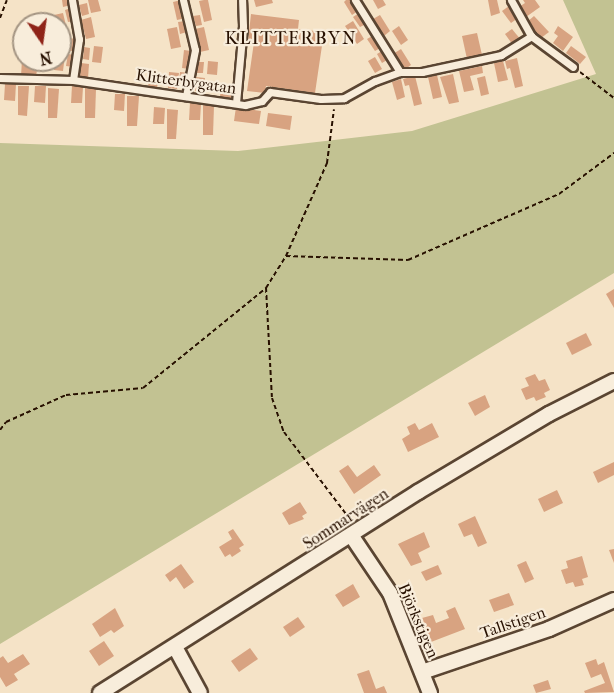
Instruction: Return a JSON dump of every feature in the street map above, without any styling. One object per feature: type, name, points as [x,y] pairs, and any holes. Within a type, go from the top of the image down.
[{"type":"street","name":"Sommarvägen","points":[[100,693],[355,532],[539,420],[614,381]]},
{"type":"street","name":"Björkstigen","points":[[355,532],[390,592],[430,693]]},
{"type":"street","name":"Tallstigen","points":[[422,672],[549,629],[614,600]]},
{"type":"street","points":[[175,647],[200,693]]},
{"type":"lane","points":[[72,0],[79,39],[73,80]]},
{"type":"lane","points":[[183,0],[195,50],[186,96]]},
{"type":"lane","points":[[236,103],[243,26],[242,0]]},
{"type":"lane","points":[[355,0],[400,72]]},
{"type":"lane","points":[[511,0],[531,36],[573,67]]},
{"type":"lane","name":"Klitterbygatan","points":[[0,78],[73,80],[236,103],[262,101],[270,92],[321,99],[344,98],[375,81],[400,72],[422,72],[501,55],[531,36]]},
{"type":"path","points":[[0,18],[7,0]]},
{"type":"path","points":[[573,67],[614,98]]},
{"type":"path","points":[[0,430],[6,422],[66,394],[143,388],[266,288],[286,256],[327,163],[335,98]]},
{"type":"path","points":[[286,256],[408,260],[559,194],[614,153]]},
{"type":"path","points":[[266,288],[272,398],[284,432],[355,532]]},
{"type":"green space","points":[[563,0],[614,0],[614,273],[0,644],[0,143],[238,151],[412,131],[596,74]]},
{"type":"building","points":[[62,0],[70,0],[71,5],[63,7]]},
{"type":"building","points":[[88,0],[98,0],[101,11],[91,13]]},
{"type":"building","points":[[181,0],[186,18],[177,20],[173,2]]},
{"type":"building","points":[[208,0],[212,20],[204,22],[199,1]]},
{"type":"building","points":[[254,0],[272,0],[273,3],[256,7]]},
{"type":"building","points":[[352,0],[358,11],[352,15],[344,2]]},
{"type":"building","points":[[373,0],[383,0],[386,5],[378,9]]},
{"type":"building","points":[[488,0],[497,0],[500,13],[491,16]]},
{"type":"building","points":[[523,0],[535,0],[540,7],[526,17],[519,7],[525,3]]},
{"type":"building","points":[[87,3],[89,14],[82,16],[79,5]]},
{"type":"building","points":[[509,6],[518,18],[511,23],[502,11]]},
{"type":"building","points":[[359,13],[366,24],[360,27],[353,17]]},
{"type":"building","points":[[251,14],[299,20],[298,29],[324,32],[315,93],[266,86],[265,93],[247,91],[254,42],[248,41]]},
{"type":"building","points":[[200,15],[202,25],[196,26],[193,16]]},
{"type":"building","points":[[380,15],[390,31],[384,36],[373,19]]},
{"type":"building","points":[[534,16],[549,32],[541,38],[527,22]]},
{"type":"building","points":[[91,17],[95,37],[86,39],[81,20]]},
{"type":"building","points":[[185,21],[187,32],[180,34],[178,22]]},
{"type":"building","points":[[353,21],[364,39],[357,44],[345,26]]},
{"type":"building","points":[[399,26],[408,40],[401,45],[392,31]]},
{"type":"building","points":[[558,26],[573,37],[563,51],[553,43],[558,36],[554,33]]},
{"type":"building","points":[[177,27],[181,47],[171,49],[167,29]]},
{"type":"building","points":[[204,27],[209,50],[200,52],[195,29]]},
{"type":"building","points":[[512,29],[521,40],[513,45],[505,34]]},
{"type":"building","points":[[477,33],[482,55],[467,59],[462,36]]},
{"type":"building","points":[[374,35],[382,47],[375,51],[367,39]]},
{"type":"building","points":[[72,38],[77,39],[75,51],[72,51]]},
{"type":"building","points":[[94,46],[103,47],[101,63],[92,62]]},
{"type":"building","points":[[571,46],[586,57],[580,64],[566,53]]},
{"type":"building","points":[[84,47],[90,48],[89,60],[83,59]]},
{"type":"building","points":[[401,49],[411,65],[404,70],[393,54]]},
{"type":"building","points":[[184,50],[191,51],[189,69],[182,68]]},
{"type":"building","points":[[382,51],[387,60],[382,63],[377,54]]},
{"type":"building","points":[[375,57],[382,69],[375,73],[368,61]]},
{"type":"building","points":[[517,58],[523,86],[515,88],[510,68],[507,69],[505,61]]},
{"type":"building","points":[[208,61],[218,62],[217,75],[207,74]]},
{"type":"building","points":[[503,61],[508,80],[498,82],[494,63]]},
{"type":"building","points":[[198,62],[204,62],[203,73],[197,73]]},
{"type":"building","points":[[81,63],[89,64],[88,78],[80,77]]},
{"type":"building","points":[[482,66],[483,73],[470,76],[474,90],[464,92],[459,71]]},
{"type":"building","points":[[21,72],[37,72],[36,78],[21,76]]},
{"type":"building","points":[[169,72],[179,73],[177,89],[168,88]]},
{"type":"building","points":[[180,72],[189,73],[188,84],[179,83]]},
{"type":"building","points":[[453,74],[459,102],[449,104],[440,77]]},
{"type":"building","points":[[437,75],[442,97],[433,99],[428,77]]},
{"type":"building","points":[[415,76],[422,104],[414,106],[409,85],[405,86],[403,79]]},
{"type":"building","points":[[485,76],[489,94],[481,96],[477,78]]},
{"type":"building","points":[[149,77],[158,78],[157,90],[148,89]]},
{"type":"building","points":[[196,77],[205,78],[203,92],[195,91]]},
{"type":"building","points":[[401,79],[405,97],[397,100],[392,82]]},
{"type":"building","points":[[5,84],[16,84],[15,101],[4,100]]},
{"type":"building","points":[[18,86],[29,86],[27,116],[18,115]]},
{"type":"building","points":[[35,86],[46,86],[45,103],[34,102]]},
{"type":"building","points":[[72,86],[83,87],[82,103],[71,103]]},
{"type":"building","points":[[221,86],[232,87],[231,98],[220,97]]},
{"type":"building","points":[[48,88],[59,89],[57,118],[48,118]]},
{"type":"building","points":[[85,88],[96,89],[95,118],[85,118]]},
{"type":"building","points":[[115,94],[125,94],[124,111],[114,110]]},
{"type":"building","points":[[127,96],[139,96],[137,126],[127,126]]},
{"type":"building","points":[[190,103],[201,104],[200,120],[189,120]]},
{"type":"building","points":[[203,105],[214,106],[213,135],[203,135]]},
{"type":"building","points":[[154,107],[165,108],[164,124],[153,124]]},
{"type":"building","points":[[236,107],[261,111],[259,124],[234,121]]},
{"type":"building","points":[[167,109],[178,110],[176,139],[167,139]]},
{"type":"building","points":[[268,113],[292,116],[290,130],[266,126]]},
{"type":"building","points":[[614,289],[614,308],[606,294]]},
{"type":"building","points":[[586,333],[592,345],[572,355],[566,343]]},
{"type":"building","points":[[535,374],[539,381],[545,379],[550,390],[544,393],[546,397],[536,401],[534,397],[526,400],[521,389],[529,386],[525,378]]},
{"type":"building","points":[[485,395],[490,407],[475,416],[468,403]]},
{"type":"building","points":[[415,423],[419,430],[432,423],[439,437],[408,452],[402,439],[410,434],[407,427]]},
{"type":"building","points":[[614,462],[614,475],[598,483],[593,472]]},
{"type":"building","points":[[348,465],[357,477],[374,465],[381,475],[354,494],[339,471]]},
{"type":"building","points":[[557,490],[563,503],[544,512],[538,499]]},
{"type":"building","points":[[300,502],[307,513],[302,516],[304,519],[289,525],[282,513]]},
{"type":"building","points":[[475,516],[487,543],[478,547],[472,534],[464,537],[458,524]]},
{"type":"building","points":[[233,529],[244,545],[239,548],[241,551],[232,557],[230,554],[225,557],[219,547],[232,539],[228,532]]},
{"type":"building","points":[[424,532],[430,547],[418,553],[422,562],[411,566],[398,544]]},
{"type":"building","points":[[614,549],[614,563],[609,550]]},
{"type":"building","points":[[582,556],[588,577],[582,579],[584,585],[575,587],[573,582],[566,584],[561,570],[568,568],[566,561]]},
{"type":"building","points":[[526,561],[534,579],[525,583],[517,565]]},
{"type":"building","points":[[181,564],[194,582],[184,589],[176,577],[170,582],[165,575]]},
{"type":"building","points":[[438,565],[442,574],[426,581],[421,572]]},
{"type":"building","points":[[353,584],[360,597],[343,607],[335,595]]},
{"type":"building","points":[[509,593],[514,605],[494,612],[489,600]]},
{"type":"building","points":[[455,607],[465,629],[431,642],[422,618],[433,615],[436,623],[449,618],[446,611]]},
{"type":"building","points":[[115,608],[124,626],[114,633],[111,630],[100,637],[92,624]]},
{"type":"building","points":[[298,617],[305,627],[290,637],[283,627]]},
{"type":"building","points":[[104,641],[114,656],[99,666],[89,651]]},
{"type":"building","points":[[250,648],[258,659],[239,672],[231,661]]},
{"type":"building","points":[[23,654],[30,664],[14,674],[18,680],[6,687],[0,677],[0,658],[3,656],[8,663]]},
{"type":"building","points":[[596,659],[598,665],[604,662],[614,692],[585,693],[584,691],[605,683],[601,674],[591,678],[585,663]]},
{"type":"building","points":[[369,670],[376,689],[384,686],[387,693],[364,693],[357,674]]},
{"type":"building","points":[[548,680],[551,689],[536,693],[533,685]]},
{"type":"district","name":"KLITTERBYN","points":[[291,39]]}]
